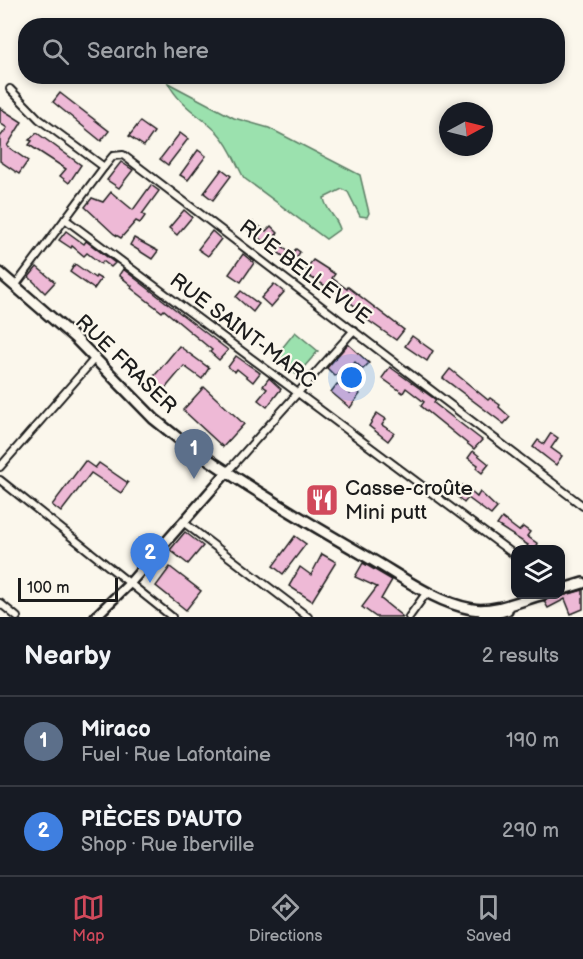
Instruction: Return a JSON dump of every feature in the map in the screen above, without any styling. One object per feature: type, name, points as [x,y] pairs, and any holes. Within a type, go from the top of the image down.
[{"type":"main road","name":"RUE FRASER","points":[[0,273],[96,357],[154,419],[228,471],[427,592],[447,602],[485,615]]},
{"type":"main road","points":[[95,617],[130,583],[228,471]]},
{"type":"main road","points":[[565,589],[583,583]]},
{"type":"main road","points":[[485,615],[528,599]]},
{"type":"street","points":[[9,89],[39,119],[104,167],[15,286]]},
{"type":"street","name":"RUE BELLEVUE","points":[[104,167],[113,156],[123,155],[583,506]]},
{"type":"street","name":"RUE SAINT-MARC","points":[[65,219],[511,552]]},
{"type":"street","points":[[228,471],[354,330]]},
{"type":"street","points":[[0,467],[96,357]]},
{"type":"street","points":[[0,480],[172,617]]},
{"type":"street","points":[[183,522],[308,617]]},
{"type":"street","points":[[409,617],[427,592]]},
{"type":"street","points":[[0,603],[17,617]]},
{"type":"green space","points":[[169,84],[234,118],[269,128],[360,175],[369,213],[367,217],[360,216],[348,192],[342,189],[324,198],[340,229],[326,239],[244,178],[230,149],[218,133],[184,104]]},
{"type":"green space","points":[[295,332],[318,351],[297,375],[274,358]]},
{"type":"building","points":[[60,93],[109,131],[101,141],[53,102]]},
{"type":"building","points":[[0,108],[22,122],[7,146],[28,161],[19,174],[0,161],[0,137],[7,128],[0,123]]},
{"type":"building","points":[[140,122],[154,132],[144,146],[129,136]]},
{"type":"building","points":[[37,133],[81,165],[69,183],[60,176],[66,169],[29,145],[32,141],[29,140]]},
{"type":"building","points":[[180,133],[188,139],[168,165],[160,159]]},
{"type":"building","points":[[198,150],[206,156],[188,180],[180,175]]},
{"type":"building","points":[[121,162],[133,170],[119,188],[107,180]]},
{"type":"building","points":[[222,169],[231,176],[213,200],[204,193]]},
{"type":"building","points":[[151,185],[159,191],[142,214],[145,216],[140,223],[136,221],[121,238],[85,207],[92,198],[103,202],[111,192],[133,210]]},
{"type":"building","points":[[184,210],[192,217],[177,235],[169,228]]},
{"type":"building","points":[[253,222],[266,231],[271,226],[278,233],[272,239],[292,253],[296,249],[300,252],[297,257],[300,259],[295,265],[248,230]]},
{"type":"building","points":[[66,231],[84,244],[86,241],[115,263],[111,267],[103,261],[101,264],[87,253],[84,256],[72,246],[71,248],[59,240]]},
{"type":"building","points":[[212,231],[221,239],[208,256],[198,249]]},
{"type":"building","points":[[134,238],[158,251],[152,259],[130,245]]},
{"type":"building","points":[[243,254],[254,263],[241,282],[229,274]]},
{"type":"building","points":[[313,260],[335,274],[332,278],[347,289],[348,287],[404,330],[396,340],[359,314],[361,311],[338,293],[303,273]]},
{"type":"building","points":[[75,264],[95,278],[96,276],[101,279],[94,289],[70,272]]},
{"type":"building","points":[[37,267],[55,282],[45,293],[29,277]]},
{"type":"building","points":[[123,269],[228,350],[219,360],[210,352],[212,350],[164,310],[162,312],[131,288],[132,286],[119,275]]},
{"type":"building","points":[[274,284],[284,292],[271,307],[261,298]]},
{"type":"building","points":[[241,291],[259,304],[253,312],[236,297]]},
{"type":"building","points":[[412,336],[433,351],[427,361],[405,346]]},
{"type":"building","points":[[348,344],[369,363],[363,369],[355,362],[349,370],[344,366],[335,376],[327,368]]},
{"type":"building","points":[[179,346],[209,368],[202,379],[184,366],[158,397],[146,386]]},
{"type":"building","points":[[236,356],[260,373],[253,382],[237,369],[235,372],[228,367]]},
{"type":"building","points":[[390,367],[436,400],[434,403],[482,440],[474,449],[421,406],[424,402],[406,388],[403,393],[382,378]]},
{"type":"building","points":[[450,369],[488,400],[490,398],[500,405],[499,407],[510,417],[504,424],[443,378]]},
{"type":"building","points":[[269,378],[281,389],[267,407],[258,400],[267,389],[263,386]]},
{"type":"building","points":[[337,384],[350,394],[353,389],[360,394],[350,408],[331,392]]},
{"type":"building","points":[[204,387],[244,424],[223,447],[183,410]]},
{"type":"building","points":[[377,413],[386,419],[382,425],[394,433],[388,441],[369,426]]},
{"type":"building","points":[[551,433],[558,438],[551,448],[562,456],[556,465],[533,447],[538,440],[544,444]]},
{"type":"building","points":[[473,451],[489,464],[482,473],[476,468],[478,465],[468,458]]},
{"type":"building","points":[[85,461],[95,468],[99,463],[128,483],[121,493],[91,473],[61,512],[52,505]]},
{"type":"building","points":[[463,485],[477,497],[480,492],[497,508],[491,515],[468,498],[464,503],[455,494]]},
{"type":"building","name":"Casse-croûte Mini putt","points":[[320,494],[335,505],[331,511],[326,507],[321,513],[312,506]]},
{"type":"building","points":[[502,518],[519,531],[523,527],[530,532],[527,536],[538,544],[528,545],[497,525]]},
{"type":"building","points":[[185,532],[203,546],[188,564],[170,550]]},
{"type":"building","points":[[295,536],[306,544],[283,574],[273,566]]},
{"type":"building","points":[[322,554],[336,562],[312,601],[289,586],[300,567],[311,575]]},
{"type":"building","points":[[363,563],[392,580],[381,599],[403,617],[376,617],[362,607],[377,587],[355,577]]},
{"type":"building","points":[[170,567],[201,591],[186,610],[156,586]]},
{"type":"building","points":[[583,590],[583,609],[571,614],[565,595]]},
{"type":"building","points":[[548,599],[565,599],[548,608],[544,601]]},
{"type":"place","name":"Miraco","points":[[194,479]]},
{"type":"place","name":"Casse-croûte Mini putt","points":[[322,500]]},
{"type":"place","name":"PIÈCES D'AUTO","points":[[150,583]]}]
